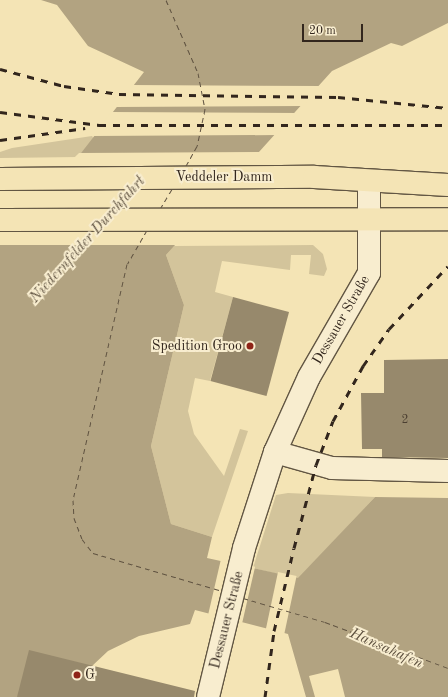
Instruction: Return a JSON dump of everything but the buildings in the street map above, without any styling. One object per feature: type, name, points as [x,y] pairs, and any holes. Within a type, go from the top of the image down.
[{"type":"main road","name":"Veddeler Damm","points":[[0,179],[240,177],[369,180],[448,185]]},
{"type":"main road","points":[[4,220],[448,219]]},
{"type":"street","name":"Dessauer Straße","points":[[208,697],[244,548],[275,452],[309,377],[369,273],[369,180]]},
{"type":"street","points":[[275,452],[332,468],[448,471]]},
{"type":"shaded area","points":[[92,136],[94,139],[78,157],[0,158],[0,152],[12,148]]},
{"type":"shaded area","points":[[313,245],[323,254],[327,269],[324,276],[309,274],[311,255],[291,255],[290,270],[222,261],[215,292],[233,297],[210,381],[195,378],[188,411],[194,434],[224,476],[240,429],[248,431],[212,537],[171,524],[151,446],[184,305],[166,255],[174,246]]},
{"type":"shaded area","points":[[288,493],[375,497],[298,579],[253,568],[276,495]]},
{"type":"water","points":[[41,0],[448,0],[448,23],[402,46],[391,43],[332,71],[166,255],[184,305],[151,446],[171,524],[212,537],[207,558],[298,578],[375,497],[448,498],[448,697],[306,697],[288,634],[195,610],[190,624],[139,636],[108,651],[92,666],[17,697],[0,697],[0,233],[78,157],[144,72],[88,46],[57,5]]},
{"type":"pier","points":[[131,85],[321,86],[303,106],[115,107]]},
{"type":"pier","points":[[111,112],[297,113],[277,135],[93,136]]},
{"type":"pier","points":[[262,152],[177,245],[0,245],[0,230],[79,153]]},
{"type":"pier","points":[[221,559],[255,567],[242,622],[208,615]]},
{"type":"pier","points":[[278,572],[297,576],[284,634],[266,630]]},
{"type":"pier","points":[[338,669],[345,697],[315,697],[309,676]]},
{"type":"ferry route","points":[[166,0],[198,73],[205,109],[197,146],[185,168]]},
{"type":"ferry route","points":[[160,209],[172,189]]},
{"type":"ferry route","points":[[147,230],[127,264],[73,500],[74,518],[82,539],[93,553],[222,591]]},
{"type":"ferry route","points":[[243,598],[325,622],[448,668]]},
{"type":"railway","points":[[0,69],[64,86],[119,94],[338,97],[448,108]]},
{"type":"railway","points":[[0,112],[99,125],[448,125]]},
{"type":"railway","points":[[0,140],[85,128]]},
{"type":"railway","points":[[265,697],[274,631],[294,548],[316,465],[333,421],[363,366],[389,329],[448,266]]},
{"type":"place","name":"Spedition Groo","points":[[250,346]]},
{"type":"place","name":"G","points":[[77,675]]},
{"type":"water label","name":"Niedernfelder Durchfahrt","points":[[88,240]]},
{"type":"water label","name":"Hansahafen","points":[[386,649]]}]
